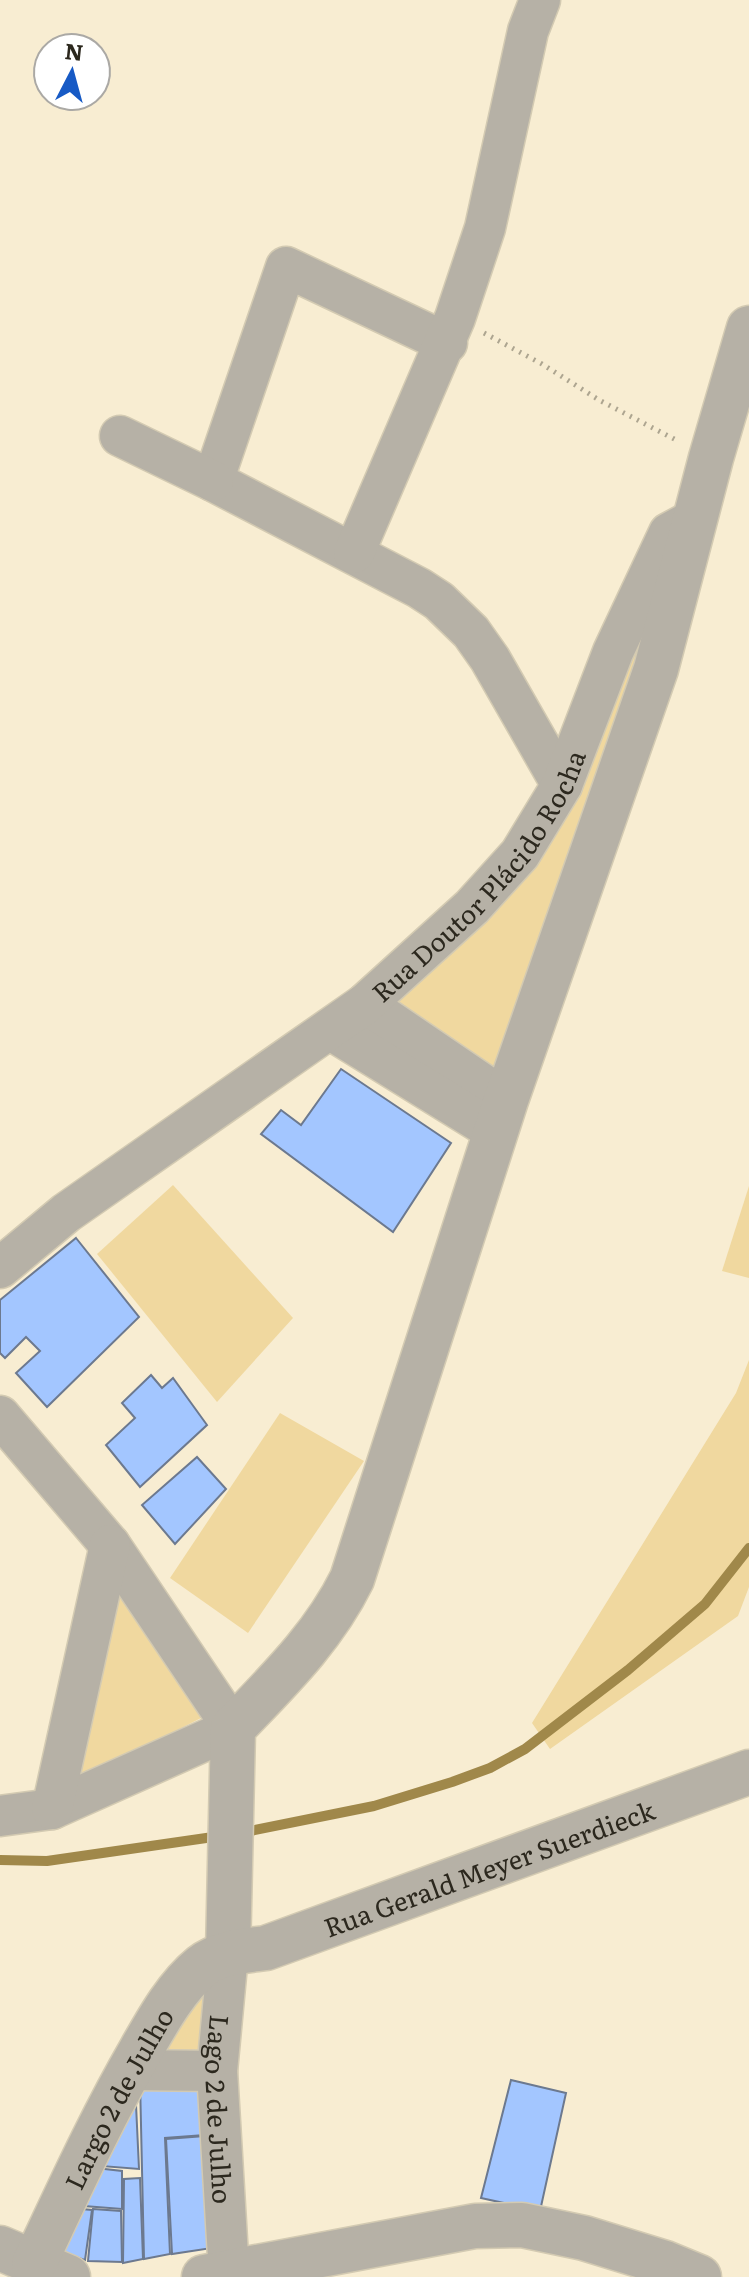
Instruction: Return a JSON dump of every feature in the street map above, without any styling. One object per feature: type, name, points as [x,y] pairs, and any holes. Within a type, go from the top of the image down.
[{"type":"street","points":[[354,553],[451,330],[485,228],[528,31],[540,0]]},
{"type":"street","points":[[213,481],[286,267],[451,330]]},
{"type":"street","points":[[0,1816],[52,1809],[233,1728],[326,1626],[352,1579],[501,1116],[656,669],[711,458],[749,328]]},
{"type":"street","points":[[120,436],[354,553],[439,601],[471,632],[490,659],[562,785]]},
{"type":"street","name":"Rua Doutor Plácido Rocha","points":[[0,1268],[66,1213],[365,1004],[472,907],[520,854],[562,785],[613,652],[669,533],[695,519]]},
{"type":"street","points":[[365,1004],[501,1116]]},
{"type":"street","points":[[331,1030],[501,1116]]},
{"type":"street","points":[[0,1416],[110,1545],[233,1728]]},
{"type":"street","points":[[52,1809],[110,1545]]},
{"type":"street","name":"Lago 2 de Julho","points":[[216,2276],[217,2071],[228,1954],[233,1728]]},
{"type":"street","name":"Rua Gerald Meyer Suerdieck","points":[[228,1954],[266,1948],[749,1772]]},
{"type":"street","name":"Largo 2 de Julho","points":[[33,2266],[110,2102],[156,2023],[185,1984],[203,1966],[228,1954]]},
{"type":"street","points":[[129,2070],[217,2071]]},
{"type":"street","points":[[216,2276],[475,2226],[522,2225],[584,2238],[699,2277]]},
{"type":"path","points":[[451,330],[542,364],[599,400],[711,458]]},
{"type":"shaded area","points":[[668,566],[501,1081],[387,1000],[480,915]]},
{"type":"shaded area","points":[[173,1185],[293,1318],[217,1402],[97,1254]]},
{"type":"shaded area","points":[[749,1186],[749,1278],[722,1271]]},
{"type":"shaded area","points":[[749,1360],[749,1587],[738,1616],[550,1749],[532,1723],[736,1393]]},
{"type":"shaded area","points":[[280,1413],[364,1461],[248,1633],[170,1578]]},
{"type":"shaded area","points":[[118,1590],[207,1715],[75,1782]]},
{"type":"shaded area","points":[[204,1986],[207,2063],[151,2061]]},
{"type":"building","points":[[341,1069],[451,1143],[393,1232],[261,1134],[281,1110],[301,1125]]},
{"type":"building","points":[[76,1238],[139,1317],[47,1407],[16,1373],[40,1351],[26,1337],[5,1358],[0,1353],[0,1300]]},
{"type":"building","points":[[151,1375],[162,1388],[173,1378],[207,1425],[140,1487],[106,1445],[135,1418],[122,1403]]},
{"type":"building","points":[[197,1457],[226,1489],[175,1544],[142,1505]]},
{"type":"building","points":[[204,2075],[205,2135],[165,2138],[170,2254],[144,2259],[140,2080]]},
{"type":"building","points":[[511,2080],[566,2093],[540,2211],[481,2198]]},
{"type":"building","points":[[135,2083],[139,2169],[88,2165]]},
{"type":"building","points":[[205,2136],[212,2248],[172,2254],[166,2139]]},
{"type":"building","points":[[87,2167],[122,2171],[122,2209],[71,2205]]},
{"type":"building","points":[[140,2178],[143,2259],[123,2263],[124,2179]]},
{"type":"building","points":[[70,2208],[92,2210],[85,2260],[53,2250]]},
{"type":"building","points":[[93,2209],[121,2211],[122,2262],[88,2261]]},
{"type":"waterway","points":[[240,1833],[374,1806],[490,1768],[525,1749],[628,1670],[705,1604],[749,1548]]},
{"type":"waterway","points":[[0,1860],[47,1861],[220,1836]]}]
